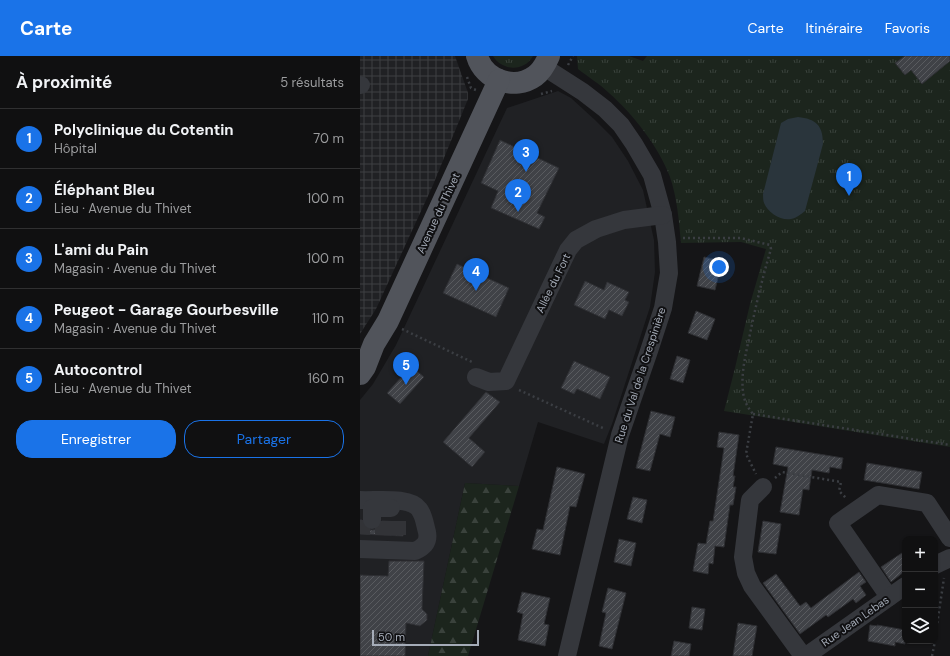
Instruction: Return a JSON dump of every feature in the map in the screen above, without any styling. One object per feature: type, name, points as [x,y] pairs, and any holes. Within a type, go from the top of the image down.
[{"type":"main road","points":[[477,56],[484,69],[491,76],[499,80],[512,83],[524,81],[535,76],[547,61]]},
{"type":"main road","name":"Avenue du Thivet","points":[[360,374],[365,367],[367,349],[388,321],[499,80]]},
{"type":"street","name":"Rue du Val de la Crespinière","points":[[547,61],[605,109],[621,126],[634,144],[652,175],[663,215],[669,273],[663,308],[620,435],[567,656]]},
{"type":"street","name":"Allée du Fort","points":[[476,377],[489,382],[506,381],[568,250],[576,240],[596,229],[624,220],[663,215]]},
{"type":"street","points":[[763,487],[750,500],[743,557],[746,573],[752,586],[805,656]]},
{"type":"street","points":[[889,597],[838,523],[878,496],[927,503],[950,538]]},
{"type":"street","points":[[361,500],[409,501],[414,504],[420,510],[425,523],[427,542],[422,548],[415,551],[380,534],[361,500]]},
{"type":"street","points":[[932,509],[950,513]]},
{"type":"street","name":"Rue Jean Lebas","points":[[805,656],[902,588]]},
{"type":"path","points":[[666,238],[741,238],[770,245],[744,366],[743,393],[747,406],[752,414],[746,454],[763,487],[782,472],[841,482],[839,491],[857,510]]},
{"type":"path","points":[[752,414],[950,446]]},
{"type":"path","points":[[938,614],[944,561]]},
{"type":"path","points":[[932,656],[934,644]]},
{"type":"shaded area","points":[[360,56],[455,56],[468,93],[468,99],[433,185],[376,309],[360,334]]},
{"type":"shaded area","points":[[558,91],[571,98],[612,137],[628,161],[643,190],[654,240],[655,272],[650,307],[612,424],[604,444],[538,422],[519,486],[465,483],[428,656],[360,656],[360,400],[373,384],[396,345],[507,108]]},
{"type":"shaded area","points":[[798,117],[810,119],[817,124],[822,132],[823,144],[805,211],[795,218],[783,219],[775,216],[768,210],[764,202],[763,194],[781,123],[788,119]]},
{"type":"green space","points":[[493,56],[533,56],[524,65],[513,68],[502,65]]},
{"type":"green space","points":[[577,56],[629,56],[643,61],[647,56],[950,56],[950,447],[724,411],[750,304],[766,249],[741,242],[681,243],[674,193],[670,177],[659,154],[636,121],[618,101],[578,69]]},
{"type":"green space","points":[[465,483],[519,486],[468,656],[428,656]]},
{"type":"building","points":[[905,56],[950,56],[950,61],[922,84],[911,70],[905,75],[895,63]]},
{"type":"building","points":[[500,140],[559,168],[537,213],[545,217],[539,229],[491,208],[498,191],[481,183]]},
{"type":"building","points":[[704,257],[722,261],[715,290],[697,286]]},
{"type":"building","points":[[457,264],[509,288],[496,317],[443,293]]},
{"type":"building","points":[[585,281],[604,290],[607,282],[629,292],[625,300],[629,302],[622,316],[609,310],[605,319],[574,305]]},
{"type":"building","points":[[696,311],[715,319],[707,340],[688,333]]},
{"type":"building","points":[[677,356],[690,360],[683,383],[670,379]]},
{"type":"building","points":[[574,361],[610,377],[600,399],[577,389],[574,394],[561,388]]},
{"type":"building","points":[[411,366],[424,377],[400,404],[387,393]]},
{"type":"building","points":[[486,392],[500,402],[469,438],[485,452],[472,467],[443,442]]},
{"type":"building","points":[[651,411],[675,417],[670,437],[660,434],[650,471],[636,468]]},
{"type":"building","points":[[719,432],[739,435],[733,476],[735,476],[733,487],[736,487],[733,505],[730,505],[724,547],[715,546],[713,564],[709,563],[708,574],[693,571],[698,543],[706,544],[710,521],[713,521],[724,448],[717,447]]},
{"type":"building","points":[[776,447],[843,458],[841,469],[830,467],[829,473],[812,470],[809,490],[803,489],[799,515],[780,512],[788,467],[773,464]]},
{"type":"building","points":[[867,463],[922,472],[919,489],[864,480]]},
{"type":"building","points":[[557,467],[585,474],[576,507],[570,506],[560,555],[532,549],[537,529],[543,530]]},
{"type":"building","points":[[633,497],[647,500],[642,523],[627,519]]},
{"type":"building","points":[[360,520],[362,520],[366,529],[372,530],[378,529],[381,526],[382,521],[403,522],[403,536],[360,534]]},
{"type":"building","points":[[763,521],[781,524],[776,554],[758,552]]},
{"type":"building","points":[[619,539],[636,543],[631,566],[614,562]]},
{"type":"building","points":[[902,553],[902,573],[891,582],[881,567]]},
{"type":"building","points":[[389,561],[424,561],[422,609],[427,614],[427,620],[420,626],[406,623],[405,656],[360,656],[360,575],[388,576]]},
{"type":"building","points":[[859,572],[866,582],[860,586],[866,595],[856,603],[853,599],[828,617],[826,615],[800,634],[763,583],[776,574],[800,606],[806,602],[811,608]]},
{"type":"building","points":[[608,588],[626,593],[612,649],[599,646],[606,613],[602,612]]},
{"type":"building","points":[[522,592],[550,598],[544,624],[549,625],[545,646],[518,640],[523,614],[517,612]]},
{"type":"building","points":[[692,607],[705,609],[702,630],[689,628]]},
{"type":"building","points":[[738,623],[757,626],[752,656],[733,656]]},
{"type":"building","points":[[870,625],[902,629],[902,643],[895,642],[895,646],[868,641]]},
{"type":"building","points":[[674,641],[691,644],[689,656],[671,656]]},
{"type":"tunnel","points":[[361,534],[362,520]]},
{"type":"tunnel","points":[[384,521],[384,535]]},
{"type":"tunnel","points":[[397,521],[397,535]]},
{"type":"place","name":"L'ami du Pain","points":[[526,172]]},
{"type":"place","name":"Polyclinique du Cotentin","points":[[849,196]]},
{"type":"place","name":"Éléphant Bleu","points":[[518,212]]},
{"type":"place","name":"Peugeot - Garage Gourbesville","points":[[476,291]]},
{"type":"place","name":"Autocontrol","points":[[406,385]]}]
